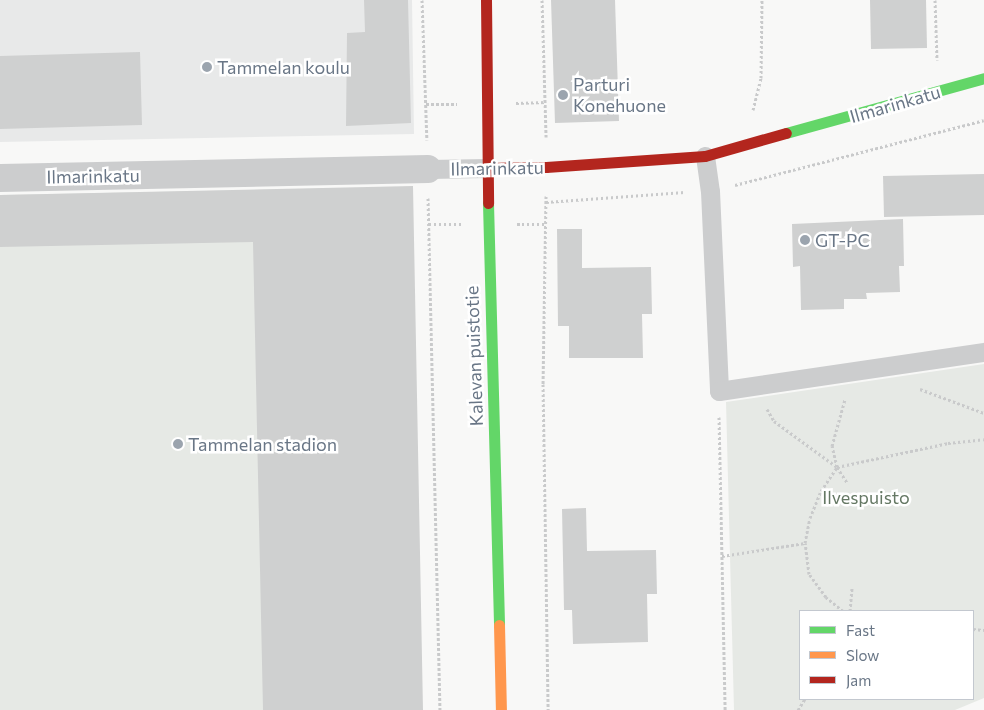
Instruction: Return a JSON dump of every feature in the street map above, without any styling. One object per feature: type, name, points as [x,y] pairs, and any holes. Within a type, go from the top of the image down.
[{"type":"main road","name":"Kalevan puistotie","points":[[486,0],[488,168],[501,710]]},
{"type":"main road","name":"Ilmarinkatu","points":[[488,168],[546,167],[706,156],[984,78]]},
{"type":"street","name":"Ilmarinkatu","points":[[0,178],[428,169]]},
{"type":"lane","points":[[706,156],[710,191],[718,391],[984,352]]},
{"type":"lane","name":"Ilmarinkatu","points":[[428,169],[488,168]]},
{"type":"path","points":[[422,0],[428,169]]},
{"type":"path","points":[[542,0],[546,167],[542,384],[548,710]]},
{"type":"path","points":[[753,110],[761,78],[762,0]]},
{"type":"path","points":[[935,0],[937,61]]},
{"type":"path","points":[[429,224],[440,710]]},
{"type":"path","points":[[843,610],[826,597],[809,574],[806,544],[810,518],[821,491],[836,467],[832,446],[847,394],[858,371]]},
{"type":"path","points":[[753,387],[774,421],[836,467],[848,484]]},
{"type":"path","points":[[916,387],[984,413]]},
{"type":"path","points":[[718,391],[725,710]]},
{"type":"path","points":[[836,467],[948,443],[984,439]]},
{"type":"path","points":[[722,556],[806,544]]},
{"type":"path","points":[[850,610],[852,588]]},
{"type":"shaded area","name":"Tammelan koulu","points":[[0,0],[412,0],[414,134],[0,142]]},
{"type":"green space","name":"Tammelan stadion","points":[[351,188],[361,710],[0,710],[0,195]]},
{"type":"green space","name":"Ilvespuisto","points":[[984,364],[984,698],[955,710],[734,710],[726,402]]},
{"type":"building","points":[[364,0],[408,0],[411,123],[346,126],[347,33],[365,32]]},
{"type":"building","points":[[551,0],[615,0],[619,121],[555,123]]},
{"type":"building","points":[[870,0],[926,0],[927,48],[871,49]]},
{"type":"building","points":[[140,52],[142,125],[0,129],[0,56]]},
{"type":"building","points":[[984,174],[984,215],[884,217],[883,176]]},
{"type":"building","points":[[413,186],[423,710],[263,710],[253,242],[0,247],[0,195]]},
{"type":"building","points":[[903,219],[904,266],[899,266],[900,292],[866,293],[867,299],[844,299],[844,309],[801,310],[800,266],[793,267],[792,224]]},
{"type":"building","points":[[557,229],[582,229],[582,268],[651,267],[652,314],[642,314],[643,358],[569,358],[569,326],[558,326]]},
{"type":"building","points":[[586,508],[587,551],[656,550],[657,594],[647,594],[648,642],[573,644],[572,610],[564,610],[562,509]]},
{"type":"traffic: fast","points":[[786,133],[984,78]]},
{"type":"traffic: fast","points":[[488,203],[499,625]]},
{"type":"traffic: slow","points":[[499,625],[501,710]]},
{"type":"traffic: jam","points":[[486,0],[488,203]]},
{"type":"traffic: jam","points":[[488,168],[546,167],[705,156],[786,133]]},
{"type":"place","name":"Tammelan koulu","points":[[207,67]]},
{"type":"place","name":"Parturi Konehuone","points":[[563,95]]},
{"type":"place","name":"GT-PC","points":[[805,240]]},
{"type":"place","name":"Tammelan stadion","points":[[178,444]]}]
